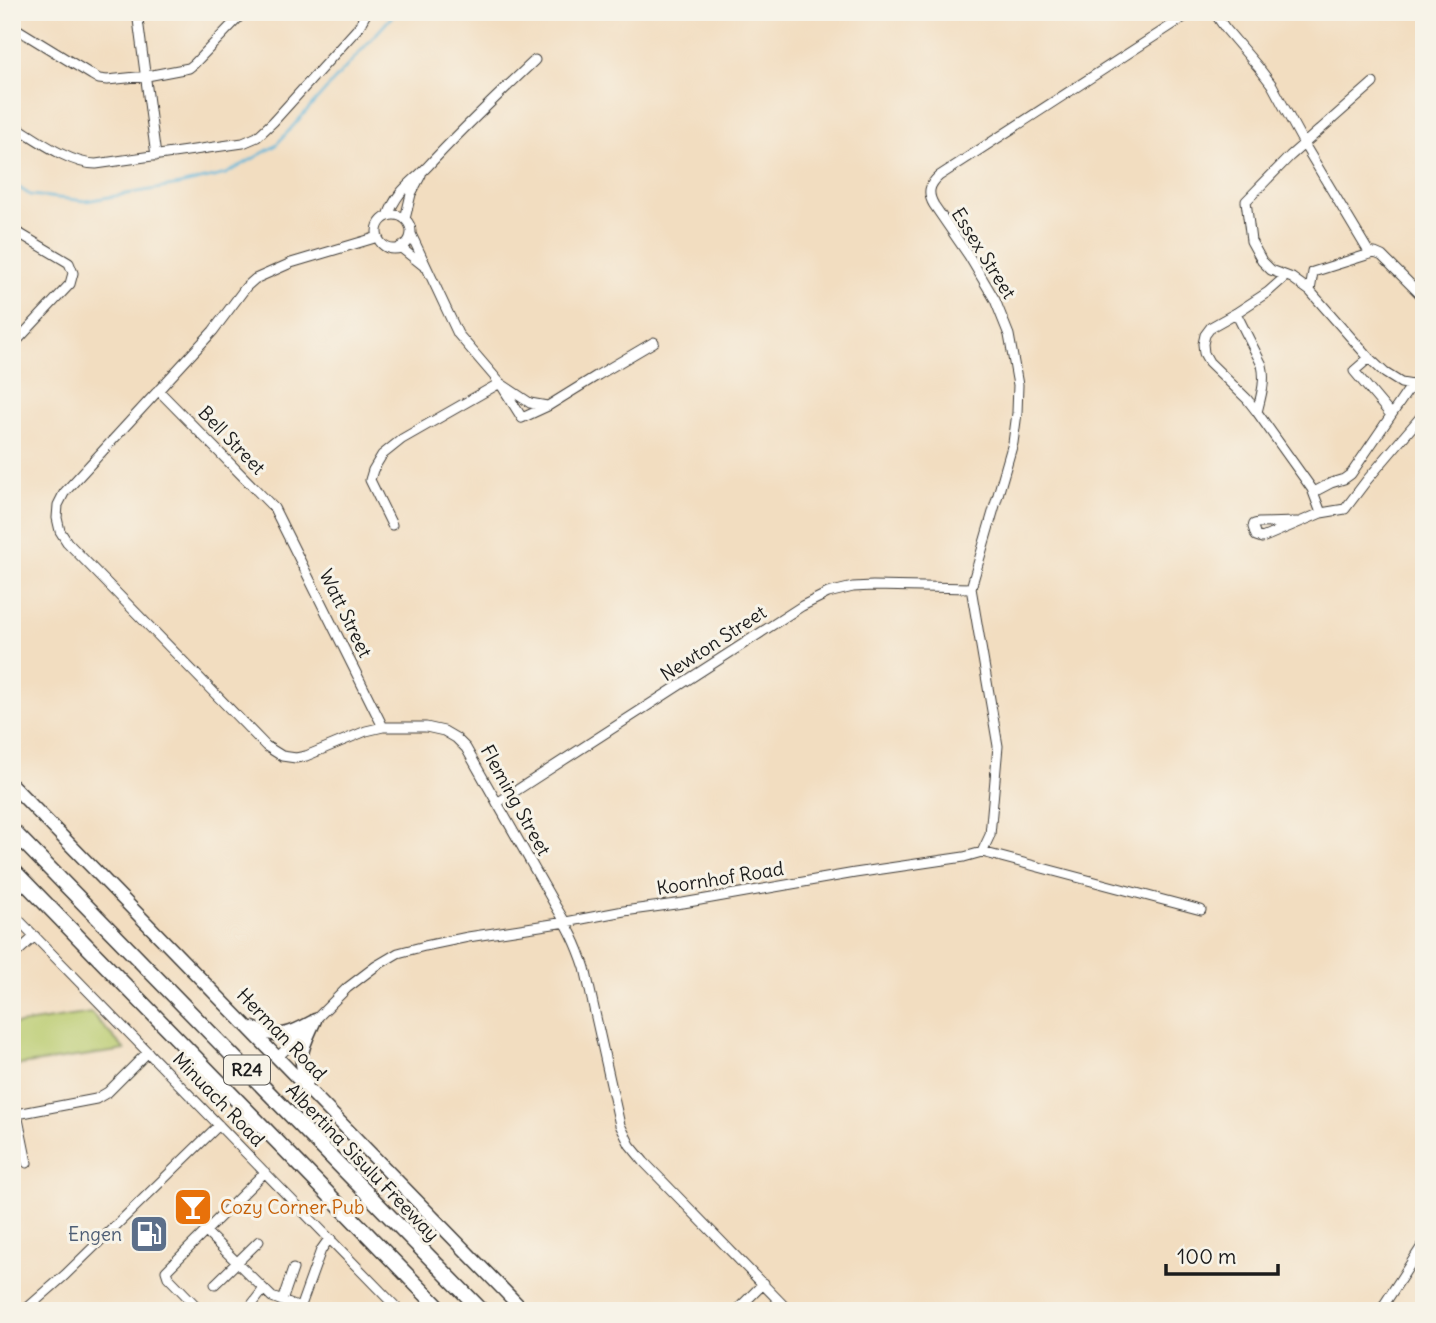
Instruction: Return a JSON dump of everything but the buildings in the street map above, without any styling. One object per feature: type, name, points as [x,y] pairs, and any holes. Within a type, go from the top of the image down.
[{"type":"highway","name":"Albertina Sisulu Freeway","points":[[12,830],[482,1311]]},
{"type":"highway","name":"R24","points":[[12,870],[442,1311]]},
{"type":"main road","name":"Herman Road","points":[[12,785],[524,1311]]},
{"type":"main road","points":[[247,1025],[279,1035],[293,1032],[313,1021]]},
{"type":"main road","points":[[309,1089],[301,1056],[313,1021]]},
{"type":"street","points":[[137,12],[156,156]]},
{"type":"street","points":[[12,26],[99,79],[107,80],[147,76],[191,66],[244,12]]},
{"type":"street","points":[[12,124],[82,163],[96,164],[233,146],[253,139],[273,122],[363,22],[368,12]]},
{"type":"street","name":"Essex Street","points":[[982,852],[990,835],[998,746],[971,588],[1013,443],[1018,403],[1017,375],[1009,335],[990,289],[931,200],[929,192],[939,176],[1192,12]]},
{"type":"street","points":[[1213,12],[1267,77],[1370,254]]},
{"type":"street","points":[[411,234],[407,242],[400,247],[391,248],[378,237],[377,229],[407,185],[461,129],[535,60]]},
{"type":"street","points":[[1373,83],[1304,144],[1246,201],[1251,241],[1265,265],[1310,291],[1369,358],[1391,377],[1411,386],[1424,387]]},
{"type":"street","points":[[405,219],[411,194],[423,170]]},
{"type":"street","points":[[388,216],[397,215],[405,219],[410,226],[411,234],[458,334],[511,397],[522,418],[548,406],[654,342]]},
{"type":"street","points":[[12,229],[69,263],[73,274],[69,284],[12,346]]},
{"type":"street","name":"Fleming Street","points":[[378,237],[304,258],[254,279],[212,331],[64,493],[57,512],[57,523],[62,535],[266,746],[278,755],[302,758],[366,731],[383,727],[438,729],[456,738],[469,752],[578,945],[586,968],[620,1125],[630,1145],[789,1311]]},
{"type":"street","points":[[400,247],[427,268]]},
{"type":"street","points":[[1321,513],[1314,492],[1257,412],[1209,362],[1204,353],[1205,335],[1211,327],[1289,277],[1375,253],[1382,256],[1424,298]]},
{"type":"street","points":[[1268,292],[1276,272]]},
{"type":"street","points":[[1310,291],[1312,272]]},
{"type":"street","points":[[1236,313],[1262,366],[1264,380],[1257,412]]},
{"type":"street","points":[[1369,358],[1354,371],[1391,415]]},
{"type":"street","points":[[500,383],[530,403],[548,406]]},
{"type":"street","points":[[392,525],[370,480],[382,455],[402,439],[500,383]]},
{"type":"street","points":[[1314,492],[1351,474],[1411,386]]},
{"type":"street","points":[[1242,394],[1262,388]]},
{"type":"street","name":"Bell Street","points":[[158,390],[271,505],[278,516]]},
{"type":"street","points":[[1297,522],[1321,513],[1347,508],[1424,413]]},
{"type":"street","name":"Watt Street","points":[[278,516],[383,727]]},
{"type":"street","name":"Newton Street","points":[[497,803],[820,596],[844,589],[873,586],[971,588]]},
{"type":"street","name":"Koornhof Road","points":[[278,1057],[363,976],[398,953],[468,937],[855,873],[964,858],[982,852],[1201,910]]},
{"type":"street","name":"Minuach Road","points":[[12,913],[400,1311]]},
{"type":"street","points":[[12,957],[35,936]]},
{"type":"street","points":[[27,1163],[15,1115],[92,1101],[103,1096],[148,1052]]},
{"type":"street","points":[[24,1311],[65,1275],[219,1125]]},
{"type":"street","points":[[201,1311],[166,1273],[265,1172]]},
{"type":"street","points":[[205,1231],[263,1290],[300,1310],[319,1255],[331,1240]]},
{"type":"street","points":[[215,1284],[258,1241]]},
{"type":"street","points":[[1380,1311],[1424,1243]]},
{"type":"street","points":[[282,1301],[293,1269]]},
{"type":"street","points":[[736,1311],[764,1283]]},
{"type":"street","points":[[247,1311],[263,1290]]},
{"type":"green space","points":[[91,1013],[125,1050],[12,1066],[12,1025]]},
{"type":"waterway","points":[[12,183],[30,195],[86,201],[226,174],[275,146],[396,12]]},
{"type":"place","name":"Cozy Corner Pub","points":[[193,1207]]},
{"type":"place","name":"Engen","points":[[149,1234]]}]
